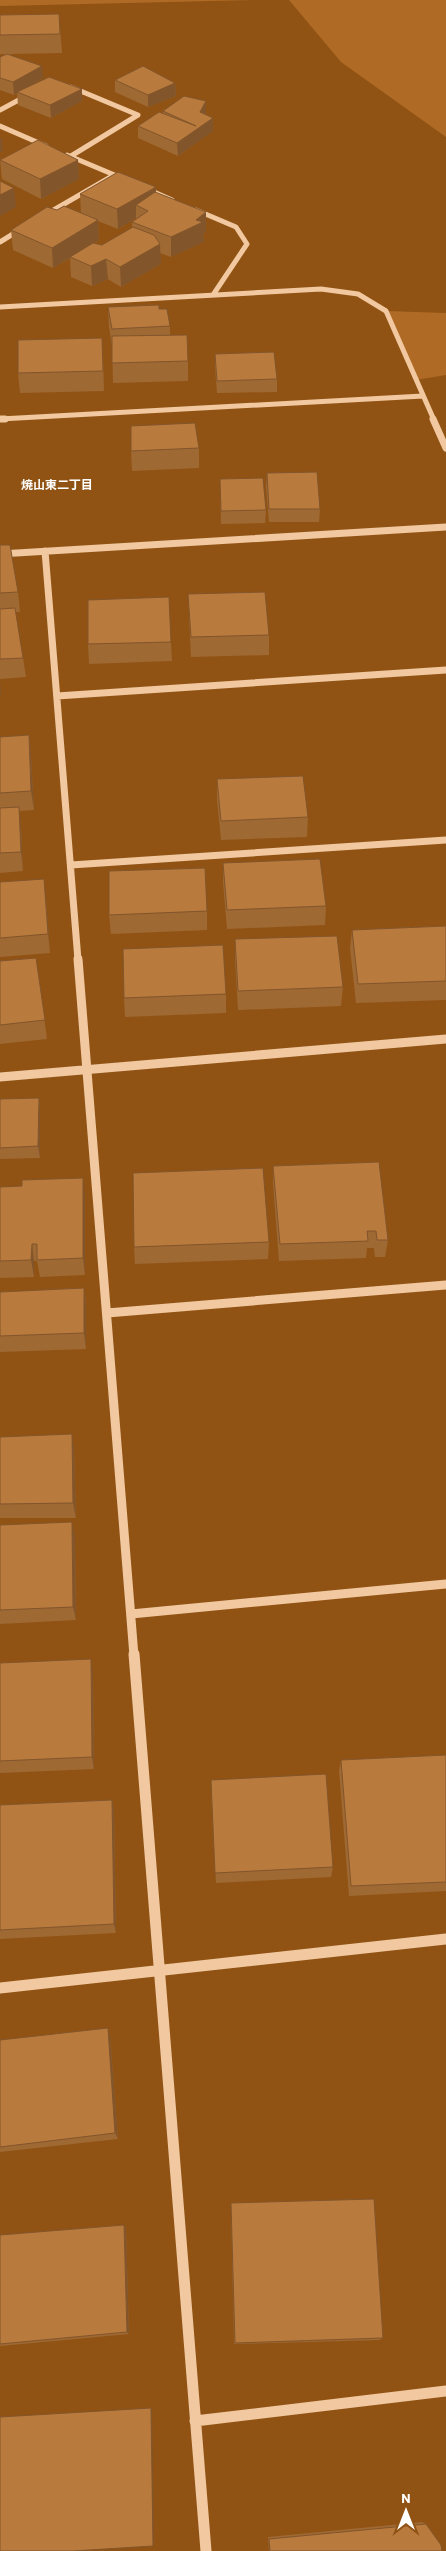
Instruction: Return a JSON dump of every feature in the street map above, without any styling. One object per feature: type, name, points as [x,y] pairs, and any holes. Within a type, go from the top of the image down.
[{"type":"street","points":[[64,84],[138,115],[70,156]]},
{"type":"street","points":[[0,110],[32,93]]},
{"type":"street","points":[[0,126],[53,149]]},
{"type":"street","points":[[62,152],[131,182]]},
{"type":"street","points":[[40,218],[114,174]]},
{"type":"street","points":[[140,186],[175,201]]},
{"type":"street","points":[[192,208],[236,227],[247,244],[212,295]]},
{"type":"street","points":[[0,242],[24,227]]},
{"type":"street","points":[[0,307],[321,289],[358,294],[386,311],[446,448]]},
{"type":"street","points":[[0,419],[423,396]]},
{"type":"street","points":[[0,554],[446,526]]},
{"type":"street","points":[[45,551],[206,2551]]},
{"type":"street","points":[[57,696],[446,670]]},
{"type":"street","points":[[70,865],[446,840]]},
{"type":"street","points":[[0,1077],[446,1039]]},
{"type":"street","points":[[107,1313],[446,1284]]},
{"type":"street","points":[[131,1614],[446,1584]]},
{"type":"street","points":[[0,1988],[446,1939]]},
{"type":"street","points":[[195,2421],[446,2391]]},
{"type":"shaded area","points":[[0,0],[254,0],[0,6]]},
{"type":"shaded area","points":[[289,0],[446,0],[446,137],[341,62]]},
{"type":"shaded area","points":[[386,311],[446,313],[446,375],[416,380]]},
{"type":"building","points":[[59,14],[60,34],[0,35],[0,15]]},
{"type":"building","points":[[7,54],[42,66],[13,82],[0,78],[0,57]]},
{"type":"building","points":[[143,66],[175,83],[148,95],[115,80]]},
{"type":"building","points":[[49,77],[82,89],[50,105],[17,92]]},
{"type":"building","points":[[184,96],[206,101],[200,112],[213,118],[177,143],[138,126],[159,112],[196,126],[163,111]]},
{"type":"building","points":[[38,140],[78,160],[40,179],[0,160]]},
{"type":"building","points":[[118,172],[156,187],[117,209],[80,194]]},
{"type":"building","points":[[0,181],[14,188],[0,195]]},
{"type":"building","points":[[155,192],[206,212],[196,220],[203,222],[171,237],[132,222],[148,211],[136,205]]},
{"type":"building","points":[[64,206],[98,220],[52,248],[11,230],[47,207],[57,210]]},
{"type":"building","points":[[133,227],[154,235],[160,244],[120,267],[106,259],[91,266],[70,257],[93,243],[102,245]]},
{"type":"building","points":[[159,305],[159,309],[167,309],[170,326],[112,329],[108,307]]},
{"type":"building","points":[[187,335],[188,361],[112,363],[112,336]]},
{"type":"building","points":[[102,338],[103,371],[18,373],[18,340]]},
{"type":"building","points":[[274,352],[277,379],[217,381],[215,354]]},
{"type":"building","points":[[195,423],[199,448],[131,451],[131,426]]},
{"type":"building","points":[[317,472],[320,509],[269,509],[267,473]]},
{"type":"building","points":[[263,478],[266,510],[221,511],[220,479]]},
{"type":"building","points":[[0,545],[10,545],[18,592],[0,593]]},
{"type":"building","points":[[265,592],[269,635],[191,637],[188,594]]},
{"type":"building","points":[[169,597],[171,642],[88,644],[88,600]]},
{"type":"building","points":[[15,608],[23,658],[0,659],[0,609]]},
{"type":"building","points":[[29,735],[31,791],[0,793],[0,737]]},
{"type":"building","points":[[303,776],[308,817],[221,821],[217,779]]},
{"type":"building","points":[[19,807],[21,852],[0,853],[0,808]]},
{"type":"building","points":[[320,859],[326,906],[227,910],[223,863]]},
{"type":"building","points":[[205,868],[207,911],[109,915],[109,871]]},
{"type":"building","points":[[44,879],[48,934],[0,938],[0,882]]},
{"type":"building","points":[[446,926],[446,981],[358,984],[352,930]]},
{"type":"building","points":[[337,936],[343,987],[238,991],[235,939]]},
{"type":"building","points":[[223,945],[226,994],[124,998],[123,949]]},
{"type":"building","points":[[36,958],[45,1020],[0,1025],[0,961]]},
{"type":"building","points":[[39,1098],[38,1146],[0,1148],[0,1099]]},
{"type":"building","points":[[379,1162],[388,1240],[377,1240],[376,1231],[367,1231],[368,1241],[280,1244],[273,1166]]},
{"type":"building","points":[[263,1168],[269,1242],[134,1247],[133,1173]]},
{"type":"building","points":[[83,1178],[83,1258],[37,1260],[37,1244],[32,1244],[31,1260],[0,1261],[0,1187],[22,1186],[22,1180]]},
{"type":"building","points":[[84,1288],[84,1333],[0,1336],[0,1292]]},
{"type":"building","points":[[72,1434],[73,1503],[0,1504],[0,1437]]},
{"type":"building","points":[[72,1522],[73,1607],[0,1610],[0,1525]]},
{"type":"building","points":[[91,1659],[92,1757],[0,1761],[0,1663]]},
{"type":"building","points":[[446,1755],[446,1882],[351,1886],[341,1760]]},
{"type":"building","points":[[326,1774],[333,1867],[215,1873],[211,1780]]},
{"type":"building","points":[[112,1800],[114,1924],[0,1930],[0,1805]]},
{"type":"building","points":[[108,2028],[115,2133],[0,2147],[0,2040]]},
{"type":"building","points":[[374,2199],[383,2338],[235,2343],[231,2203]]},
{"type":"building","points":[[124,2225],[127,2332],[0,2344],[0,2235]]},
{"type":"building","points":[[151,2408],[153,2546],[73,2551],[0,2551],[0,2417]]},
{"type":"building","points":[[426,2524],[441,2545],[442,2551],[270,2551],[269,2539]]},
{"type":"district","name":"焼山東二丁目","points":[[57,485]]}]
